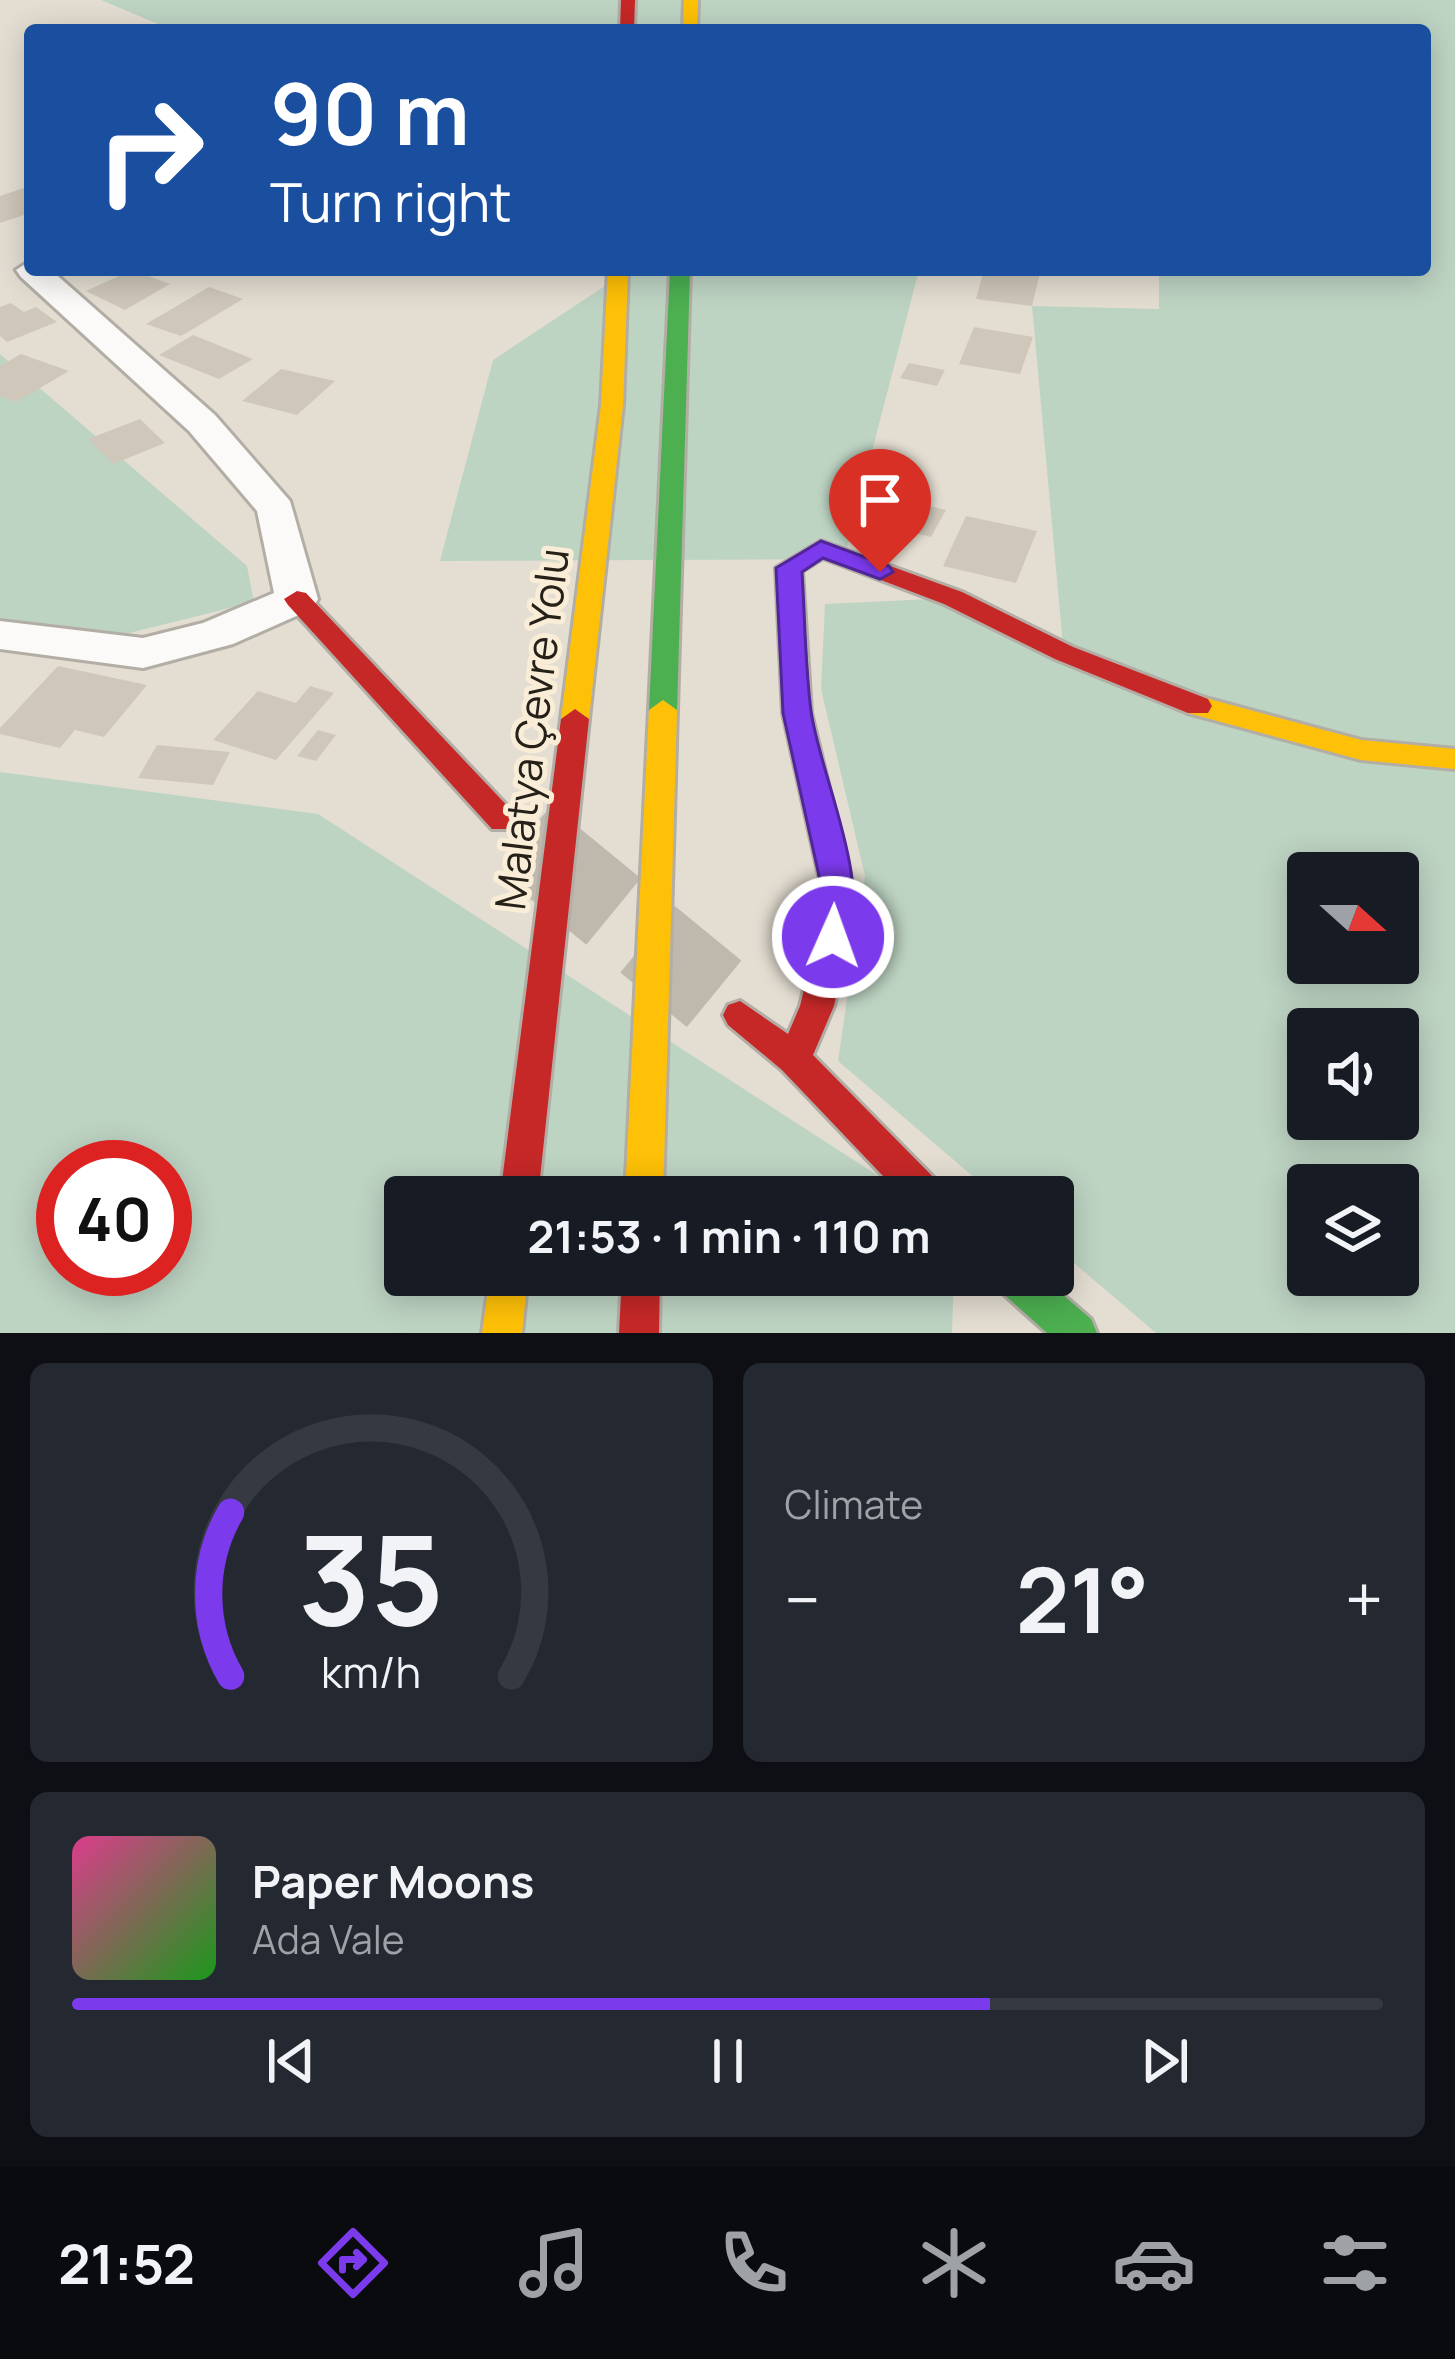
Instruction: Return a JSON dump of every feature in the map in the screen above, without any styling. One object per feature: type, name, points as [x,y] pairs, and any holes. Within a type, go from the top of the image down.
[{"type":"main road","name":"Malatya Çevre Yolu","points":[[521,1176],[612,405],[618,276]]},
{"type":"main road","points":[[645,1176],[680,276]]},
{"type":"main road","points":[[794,1059],[817,1006],[841,903],[797,713],[789,568],[821,549],[953,598],[1064,653],[1186,703],[1361,750],[1455,759]]},
{"type":"main road","points":[[297,599],[503,821]]},
{"type":"main road","points":[[740,1015],[794,1059],[908,1176]]},
{"type":"main road","points":[[502,1333],[506,1296]]},
{"type":"main road","points":[[639,1333],[640,1296]]},
{"type":"main road","points":[[1036,1296],[1077,1333]]},
{"type":"street","points":[[0,245],[24,264]]},
{"type":"street","points":[[0,635],[143,652],[218,634],[297,599],[275,509],[202,423],[39,276]]},
{"type":"green space","points":[[101,0],[1455,0],[1455,1333],[1156,1333],[1074,1263],[1074,1176],[972,1176],[838,1061],[865,876],[821,689],[825,604],[953,598],[1063,646],[1032,306],[1159,309],[1159,276],[1431,276],[1431,24],[158,24]]},
{"type":"green space","points":[[620,276],[917,276],[844,559],[440,561],[493,360]]},
{"type":"green space","points":[[0,354],[247,566],[254,602],[81,645],[0,635]]},
{"type":"green space","points":[[0,772],[318,814],[878,1176],[384,1176],[384,1296],[953,1296],[952,1333],[0,1333]]},
{"type":"building","points":[[24,188],[24,215],[0,223],[0,196]]},
{"type":"building","points":[[119,276],[148,276],[170,284],[125,310],[86,291]]},
{"type":"building","points":[[982,276],[1039,276],[1032,306],[976,299]]},
{"type":"building","points":[[209,287],[243,299],[181,336],[146,324]]},
{"type":"building","points":[[11,303],[24,312],[36,307],[57,322],[7,342],[0,336],[0,307]]},
{"type":"building","points":[[974,327],[1033,337],[1020,374],[959,364]]},
{"type":"building","points":[[193,335],[253,359],[219,379],[159,355]]},
{"type":"building","points":[[21,354],[69,371],[16,402],[0,396],[0,366]]},
{"type":"building","points":[[909,363],[945,370],[937,386],[900,378]]},
{"type":"building","points":[[281,369],[335,381],[297,415],[242,401]]},
{"type":"building","points":[[140,419],[165,443],[113,464],[88,439]]},
{"type":"building","points":[[883,495],[946,510],[931,537],[867,521]]},
{"type":"building","points":[[966,516],[1037,531],[1016,583],[943,566]]},
{"type":"building","points":[[58,666],[147,685],[104,737],[75,730],[60,748],[0,734],[0,728]]},
{"type":"building","points":[[310,686],[334,693],[276,760],[213,740],[258,691],[296,703]]},
{"type":"building","points":[[318,730],[336,735],[316,761],[297,756]]},
{"type":"building","points":[[157,745],[230,752],[213,785],[138,778]]},
{"type":"tunnel","points":[[524,838],[550,860]]},
{"type":"tunnel","points":[[547,857],[740,1015]]},
{"type":"traffic: fast","points":[[663,710],[680,276]]},
{"type":"traffic: fast","points":[[1035,1296],[1077,1333]]},
{"type":"traffic: slow","points":[[690,24],[691,0]]},
{"type":"traffic: slow","points":[[575,719],[612,405],[618,276]]},
{"type":"traffic: slow","points":[[1198,706],[1361,750],[1455,759]]},
{"type":"traffic: slow","points":[[645,1176],[663,710]]},
{"type":"traffic: slow","points":[[502,1333],[506,1296]]},
{"type":"traffic: jam","points":[[627,24],[628,0]]},
{"type":"traffic: jam","points":[[740,1015],[794,1059],[817,1006],[841,903],[797,713],[789,568],[821,549],[953,598],[1064,653],[1198,706]]},
{"type":"traffic: jam","points":[[297,599],[503,821]]},
{"type":"traffic: jam","points":[[521,1176],[575,719]]},
{"type":"traffic: jam","points":[[794,1059],[908,1176]]},
{"type":"traffic: jam","points":[[639,1333],[640,1296]]},
{"type":"route","points":[[833,937],[841,903],[797,713],[789,568],[821,549],[880,572]]}]
